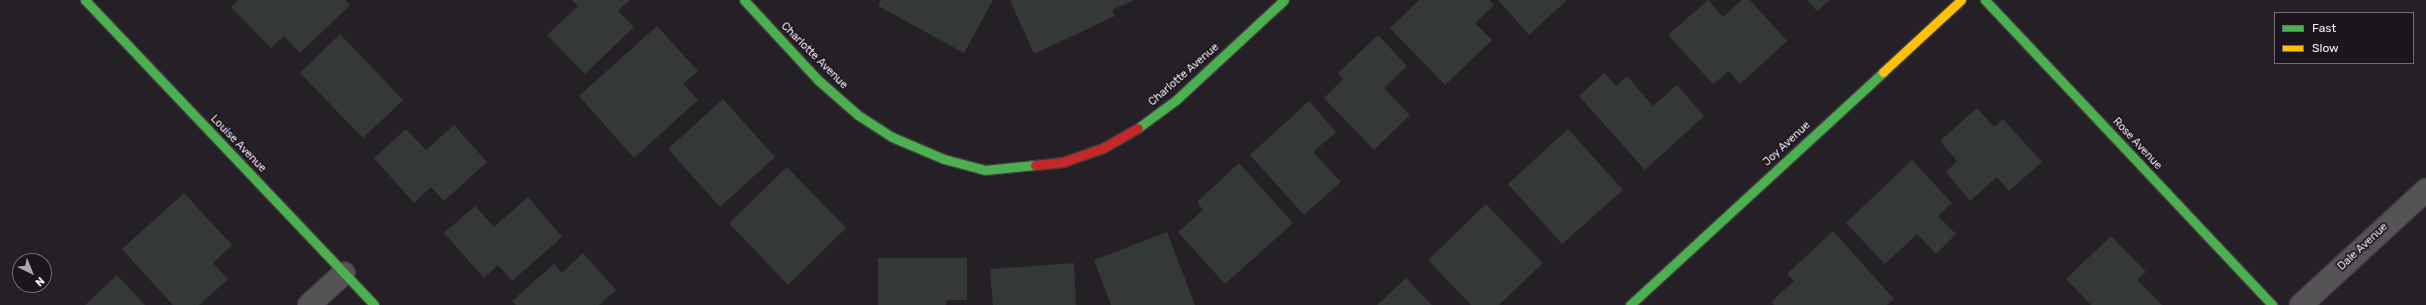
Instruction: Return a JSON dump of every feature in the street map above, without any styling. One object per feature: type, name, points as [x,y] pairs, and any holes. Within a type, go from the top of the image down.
[{"type":"street","name":"Louise Avenue","points":[[85,0],[374,305]]},
{"type":"street","name":"Charlotte Avenue","points":[[744,0],[818,80],[858,115],[892,137],[944,159],[992,170],[1063,162],[1102,148],[1135,131],[1176,100],[1284,0]]},
{"type":"street","name":"Joy Avenue","points":[[1630,305],[1960,0]]},
{"type":"street","name":"Rose Avenue","points":[[1985,0],[2272,305]]},
{"type":"street","name":"Dale Avenue","points":[[2301,305],[2426,190]]},
{"type":"street","points":[[309,305],[344,273]]},
{"type":"building","points":[[238,0],[345,0],[350,5],[300,53],[284,36],[271,48],[231,7]]},
{"type":"building","points":[[572,0],[630,0],[618,11],[634,27],[585,74],[547,35],[578,6]]},
{"type":"building","points":[[881,0],[993,0],[964,53],[878,6]]},
{"type":"building","points":[[1010,0],[1134,0],[1112,10],[1115,16],[1034,54]]},
{"type":"building","points":[[1419,0],[1489,0],[1494,5],[1475,23],[1492,40],[1445,85],[1390,28]]},
{"type":"building","points":[[1498,0],[1567,0],[1529,35]]},
{"type":"building","points":[[1708,0],[1723,17],[1742,0],[1750,0],[1787,41],[1740,84],[1729,71],[1713,84],[1668,35]]},
{"type":"building","points":[[1807,0],[1830,0],[1817,11]]},
{"type":"building","points":[[657,26],[698,71],[683,84],[698,100],[634,158],[579,96]]},
{"type":"building","points":[[340,34],[403,100],[363,138],[300,73]]},
{"type":"building","points":[[1378,35],[1407,66],[1384,88],[1410,115],[1374,150],[1324,98],[1343,79],[1338,73]]},
{"type":"building","points":[[1604,73],[1616,86],[1627,76],[1653,106],[1677,85],[1704,116],[1645,170],[1579,96]]},
{"type":"building","points":[[723,99],[775,157],[720,207],[668,149]]},
{"type":"building","points":[[1309,101],[1336,132],[1313,152],[1341,182],[1304,215],[1250,155]]},
{"type":"building","points":[[1977,108],[1994,127],[2003,119],[2042,162],[2009,191],[1997,177],[1970,201],[1946,172],[1957,161],[1940,141]]},
{"type":"building","points":[[454,125],[487,162],[444,201],[431,187],[414,203],[374,158],[406,129],[426,150]]},
{"type":"building","points":[[1568,129],[1623,190],[1562,244],[1508,184]]},
{"type":"building","points":[[1912,160],[1952,203],[1938,216],[1956,234],[1936,254],[1917,234],[1885,264],[1846,223]]},
{"type":"building","points":[[1239,163],[1293,223],[1225,284],[1178,232],[1203,210],[1197,202]]},
{"type":"building","points":[[787,167],[846,228],[788,285],[729,223]]},
{"type":"building","points":[[184,193],[232,245],[213,263],[228,279],[199,305],[173,305],[122,249]]},
{"type":"building","points":[[528,197],[562,237],[512,281],[498,265],[484,278],[444,233],[475,206],[494,227]]},
{"type":"building","points":[[1486,204],[1543,263],[1499,305],[1471,305],[1428,260]]},
{"type":"building","points":[[1833,231],[1894,299],[1887,305],[1774,305],[1771,302],[1794,281],[1787,274]]},
{"type":"building","points":[[1167,232],[1195,305],[1111,305],[1094,260]]},
{"type":"building","points":[[2111,236],[2146,272],[2137,280],[2162,305],[2091,305],[2066,279]]},
{"type":"building","points":[[583,253],[616,290],[599,305],[516,305],[512,301],[554,264],[562,273]]},
{"type":"building","points":[[878,258],[967,258],[967,300],[946,300],[946,305],[878,305]]},
{"type":"building","points":[[1074,263],[1076,305],[993,305],[990,269]]},
{"type":"building","points":[[117,275],[145,305],[85,305]]},
{"type":"building","points":[[1406,278],[1432,305],[1377,305]]},
{"type":"traffic: fast","points":[[85,0],[374,305]]},
{"type":"traffic: fast","points":[[744,0],[818,80],[858,115],[892,137],[944,159],[985,170],[1035,165]]},
{"type":"traffic: fast","points":[[1138,128],[1176,100],[1284,0]]},
{"type":"traffic: fast","points":[[1985,0],[2272,305]]},
{"type":"traffic: fast","points":[[1630,305],[1883,72]]},
{"type":"traffic: slow","points":[[1883,72],[1961,0]]},
{"type":"traffic: jam","points":[[1035,165],[1063,162],[1103,148],[1138,128]]}]
